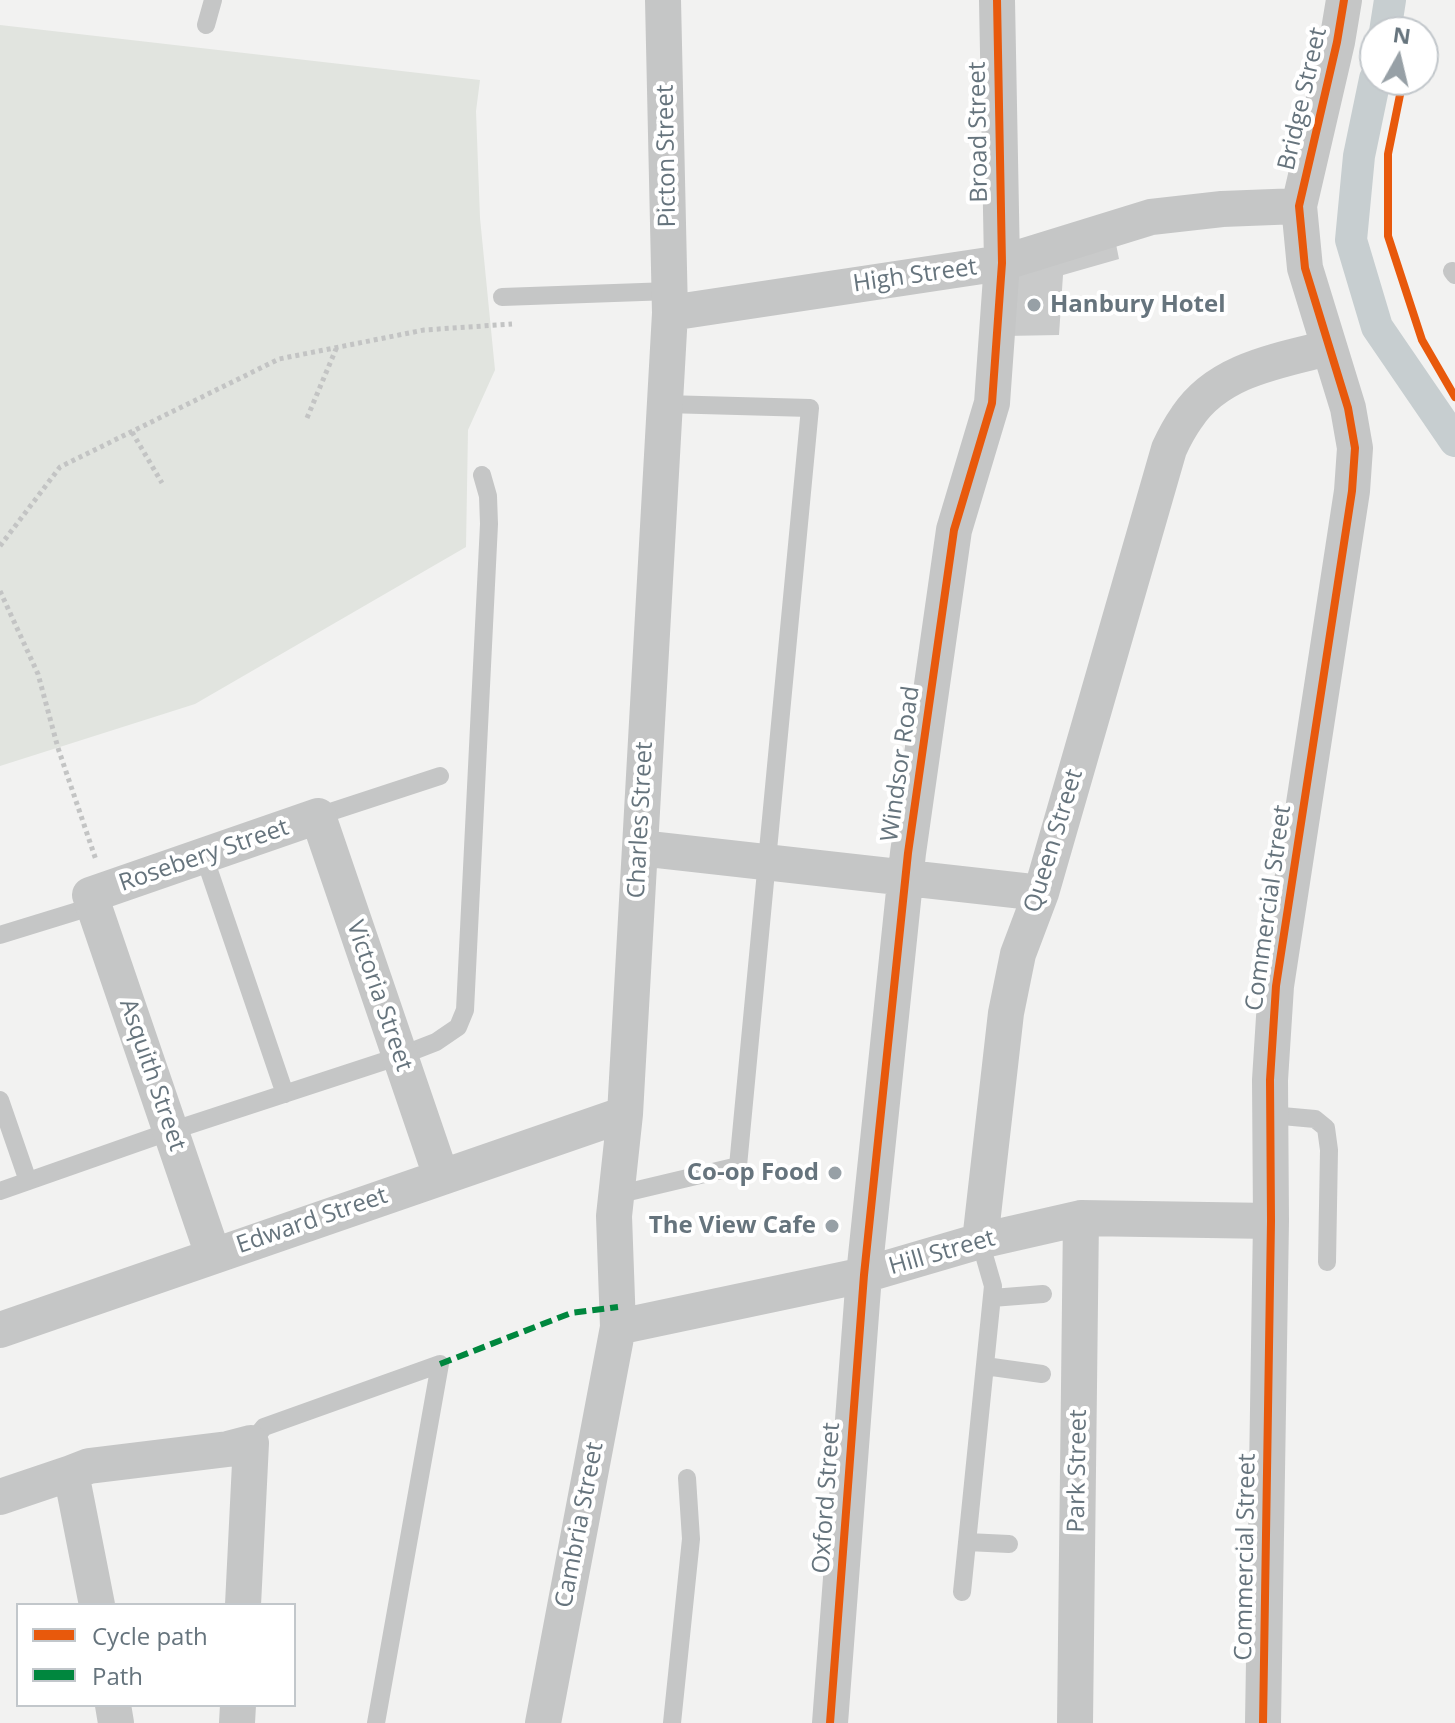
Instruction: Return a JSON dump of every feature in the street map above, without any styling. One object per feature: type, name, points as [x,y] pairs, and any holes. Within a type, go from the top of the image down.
[{"type":"street","name":"Picton Street","points":[[663,0],[670,302]]},
{"type":"street","name":"Broad Street","points":[[997,0],[1002,263]]},
{"type":"street","name":"Bridge Street","points":[[1299,206],[1344,0]]},
{"type":"street","name":"High Street","points":[[670,302],[1002,263],[1151,217],[1222,209],[1299,206]]},
{"type":"street","name":"Commercial Street","points":[[1263,1723],[1271,1115],[1276,986],[1352,491],[1355,448],[1348,408],[1305,268],[1299,206]]},
{"type":"street","name":"Windsor Road","points":[[864,1275],[906,877],[954,530],[992,403],[1002,263]]},
{"type":"street","name":"Charles Street","points":[[618,1327],[614,1216],[625,1114],[670,302]]},
{"type":"street","name":"Queen Street","points":[[980,1241],[1006,1013],[1018,954],[1041,893],[1169,449],[1188,415],[1210,391],[1248,369],[1328,348]]},
{"type":"street","name":"Victoria Street","points":[[318,816],[441,1176]]},
{"type":"street","name":"Rosebery Street","points":[[92,900],[318,816]]},
{"type":"street","points":[[640,848],[1041,893]]},
{"type":"street","name":"Asquith Street","points":[[92,900],[213,1255]]},
{"type":"street","name":"Edward Street","points":[[0,1330],[625,1114]]},
{"type":"street","name":"Hill Street","points":[[618,1327],[864,1275],[980,1241],[1081,1218],[1271,1221]]},
{"type":"street","name":"Park Street","points":[[1075,1723],[1081,1218]]},
{"type":"street","name":"Oxford Street","points":[[830,1723],[864,1275]]},
{"type":"street","name":"Cambria Street","points":[[543,1723],[618,1327]]},
{"type":"street","points":[[0,1497],[89,1466],[228,1449],[251,1443],[243,1603]]},
{"type":"street","points":[[71,1473],[97,1603]]},
{"type":"lane","points":[[206,25],[213,0]]},
{"type":"lane","points":[[502,297],[670,302]]},
{"type":"lane","points":[[616,1195],[738,1166],[810,408],[665,404]]},
{"type":"lane","points":[[0,1191],[400,1056],[436,1042],[458,1027],[465,1010],[489,524],[488,496],[482,475]]},
{"type":"lane","points":[[318,816],[440,776]]},
{"type":"lane","points":[[204,856],[285,1094]]},
{"type":"lane","points":[[0,935],[92,900]]},
{"type":"lane","points":[[0,1100],[28,1181]]},
{"type":"lane","points":[[1271,1115],[1315,1119],[1326,1128],[1329,1150],[1327,1262]]},
{"type":"lane","points":[[962,1592],[993,1286],[980,1241]]},
{"type":"lane","points":[[992,1298],[1043,1294]]},
{"type":"lane","points":[[251,1443],[264,1427],[440,1364],[376,1723]]},
{"type":"lane","points":[[985,1366],[1042,1374]]},
{"type":"lane","points":[[672,1723],[691,1539],[687,1478]]},
{"type":"lane","points":[[967,1542],[1009,1544]]},
{"type":"path","points":[[0,546],[60,467],[279,359],[424,330],[517,324]]},
{"type":"path","points":[[307,418],[336,348]]},
{"type":"path","points":[[132,432],[162,483]]},
{"type":"path","points":[[0,591],[38,674],[58,748],[100,872],[92,900]]},
{"type":"shaded area","points":[[0,25],[480,80],[476,111],[480,218],[495,370],[468,430],[466,547],[195,704],[0,766]]},
{"type":"building","name":"Hanbury Hotel","points":[[1116,244],[1119,259],[1063,275],[1059,335],[1005,336],[1021,264]]},
{"type":"waterway","points":[[1388,16],[1390,0]]},
{"type":"waterway","points":[[1371,96],[1359,156],[1351,240],[1377,327],[1455,441]]},
{"type":"marked path","points":[[440,1364],[571,1313],[618,1307]]},
{"type":"cycle path","points":[[830,1723],[864,1275],[908,853],[954,530],[992,403],[1002,263],[997,0]]},
{"type":"cycle path","points":[[1263,1723],[1271,1221],[1270,1080],[1276,986],[1352,491],[1355,448],[1348,408],[1305,268],[1299,206],[1344,0]]},
{"type":"cycle path","points":[[1400,96],[1388,154],[1388,236],[1422,340],[1455,397]]},
{"type":"place","name":"Hanbury Hotel","points":[[1034,305]]},
{"type":"place","name":"Co-op Food","points":[[835,1173]]},
{"type":"place","name":"The View Cafe","points":[[832,1226]]}]
